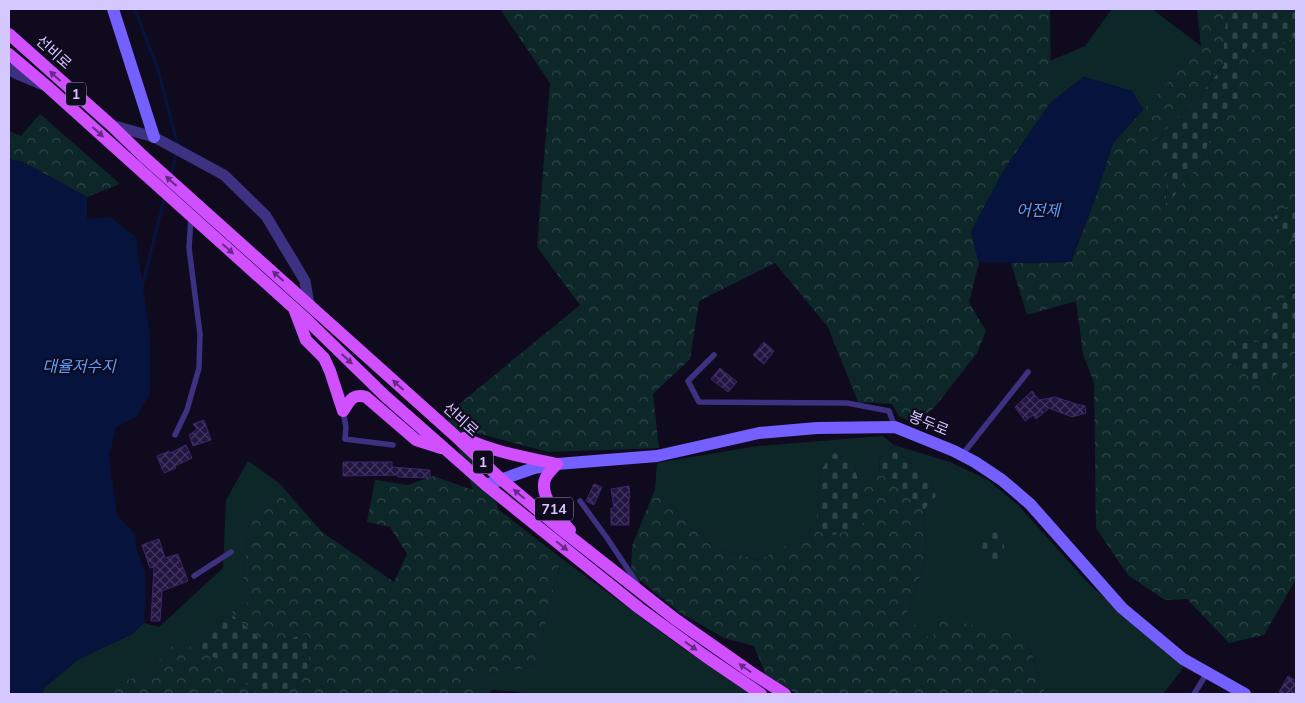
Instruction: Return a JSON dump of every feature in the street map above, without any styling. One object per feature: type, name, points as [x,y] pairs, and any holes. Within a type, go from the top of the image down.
[{"type":"main road","points":[[113,9],[154,137]]},
{"type":"main road","name":"선비로","points":[[9,34],[111,124],[143,156],[502,480],[558,528],[675,619],[785,694]]},
{"type":"main road","name":"선비로","points":[[9,54],[191,217]]},
{"type":"main road","name":"1","points":[[191,217],[486,486],[639,608],[761,694]]},
{"type":"main road","points":[[294,309],[306,340],[324,358],[343,411]]},
{"type":"main road","points":[[343,411],[352,398],[359,395],[366,397],[416,440],[445,449]]},
{"type":"main road","name":"봉두로","points":[[486,486],[534,468],[557,464],[658,456],[759,433],[817,428],[895,427],[962,455],[1002,480],[1030,504],[1122,608],[1183,659],[1245,694]]},
{"type":"main road","points":[[452,433],[478,445],[501,452],[557,464]]},
{"type":"main road","name":"714","points":[[557,464],[546,478],[544,488],[547,501],[586,549]]},
{"type":"street","points":[[9,69],[49,88]]},
{"type":"street","points":[[111,124],[154,137],[224,175],[266,216],[305,281],[309,304]]},
{"type":"lane","points":[[175,435],[187,410],[199,368],[200,334],[189,248],[191,217]]},
{"type":"lane","points":[[714,355],[688,381],[698,402],[847,403],[889,411],[895,427]]},
{"type":"lane","points":[[962,455],[1028,372]]},
{"type":"lane","points":[[343,411],[346,427],[345,439],[392,445]]},
{"type":"lane","points":[[580,501],[607,538],[643,594]]},
{"type":"lane","points":[[194,576],[231,552]]},
{"type":"lane","points":[[1194,694],[1207,673]]},
{"type":"green space","points":[[500,9],[1050,9],[1051,102],[1004,170],[971,232],[979,263],[969,302],[986,331],[977,353],[934,408],[914,423],[899,416],[892,404],[858,402],[828,327],[775,263],[699,301],[690,359],[653,394],[659,448],[548,452],[465,430],[499,510],[561,558],[535,666],[461,678],[475,694],[283,694],[309,670],[307,634],[267,644],[230,613],[253,599],[243,578],[249,523],[279,483],[322,532],[394,582],[407,554],[390,527],[367,522],[375,480],[408,485],[433,476],[473,490],[446,415],[580,305],[537,247],[550,83]]},
{"type":"green space","points":[[1112,9],[1152,9],[1201,46],[1143,110],[1132,91],[1084,77],[1051,102],[1050,61],[1085,46]]},
{"type":"green space","points":[[1197,9],[1228,9],[1224,36],[1224,64],[1194,103],[1151,143],[1168,158],[1166,205],[1201,162],[1220,114],[1240,96],[1236,68],[1248,46],[1266,55],[1296,36],[1296,200],[1274,217],[1282,235],[1296,239],[1296,290],[1267,312],[1271,341],[1240,343],[1225,360],[1296,338],[1296,579],[1264,635],[1229,643],[1187,599],[1165,600],[1128,575],[1096,528],[1094,383],[1083,354],[1076,301],[1027,315],[1011,263],[1071,262],[1094,202],[1113,143],[1201,46]]},
{"type":"green space","points":[[1228,9],[1296,9],[1296,36],[1266,55],[1248,46],[1236,68],[1241,96],[1220,114],[1201,162],[1166,206],[1168,158],[1151,143],[1194,103],[1224,65],[1224,36]]},
{"type":"green space","points":[[40,114],[120,184],[87,197],[23,162],[9,159],[9,131],[21,136]]},
{"type":"green space","points":[[1296,200],[1296,239],[1282,235],[1274,217]]},
{"type":"green space","points":[[1296,292],[1296,338],[1289,340],[1290,365],[1260,385],[1225,360],[1240,343],[1271,341],[1267,312],[1283,299]]},
{"type":"green space","points":[[883,436],[894,445],[879,454],[880,476],[858,481],[854,462],[820,471],[816,529],[761,560],[715,549],[655,489],[657,463],[758,446]]},
{"type":"green space","points":[[894,445],[950,462],[988,480],[1018,505],[1089,584],[1184,667],[1163,694],[1045,694],[1026,637],[931,641],[906,616],[927,557],[923,511],[936,496],[930,476],[912,464]]},
{"type":"green space","points":[[894,445],[912,464],[930,476],[936,496],[923,511],[886,475],[880,476],[879,454]]},
{"type":"green space","points":[[834,453],[854,462],[864,525],[831,536],[816,529],[820,471]]},
{"type":"green space","points":[[248,461],[279,483],[249,523],[243,578],[253,599],[230,613],[188,646],[177,641],[147,672],[112,687],[106,694],[42,694],[45,687],[79,659],[132,634],[144,623],[159,627],[223,568],[226,500]]},
{"type":"green space","points":[[886,474],[923,511],[927,557],[906,616],[931,640],[941,618],[1026,637],[1045,694],[797,694],[766,675],[754,646],[724,638],[679,612],[631,573],[632,546],[655,489],[715,549],[760,560],[816,529],[831,536],[863,525],[858,481]]},
{"type":"green space","points":[[993,527],[1004,545],[1003,563],[993,568],[976,551]]},
{"type":"green space","points":[[561,558],[681,647],[750,694],[520,694],[521,692],[493,690],[487,694],[475,694],[460,678],[535,666]]},
{"type":"green space","points":[[230,613],[267,644],[307,634],[309,670],[283,694],[255,694],[229,664],[188,646]]},
{"type":"green space","points":[[177,641],[229,664],[255,694],[106,694],[111,687],[147,672]]},
{"type":"water","name":"어전제","points":[[1084,77],[1132,91],[1143,110],[1113,143],[1094,202],[1071,262],[979,263],[971,232],[1004,170],[1051,102]]},
{"type":"water","name":"대율저수지","points":[[9,159],[23,162],[87,197],[87,219],[110,217],[136,237],[150,336],[150,394],[136,417],[116,427],[109,457],[117,515],[135,534],[137,551],[145,572],[146,598],[144,623],[132,634],[79,659],[45,687],[42,694],[9,694]]},
{"type":"building","points":[[764,342],[774,351],[764,364],[753,355]]},
{"type":"building","points":[[720,368],[737,382],[728,392],[711,379]]},
{"type":"building","points":[[1032,391],[1039,400],[1055,397],[1085,406],[1086,413],[1072,417],[1049,408],[1036,419],[1033,415],[1025,421],[1015,407]]},
{"type":"building","points":[[204,420],[211,440],[193,446],[189,435],[197,429],[193,424]]},
{"type":"building","points":[[186,445],[192,458],[164,473],[157,456],[169,451],[170,453]]},
{"type":"building","points":[[343,462],[392,462],[392,467],[430,470],[430,478],[398,477],[398,475],[343,476]]},
{"type":"building","points":[[594,484],[602,487],[594,505],[586,501]]},
{"type":"building","points":[[629,486],[629,525],[611,525],[611,508],[614,508],[611,489]]},
{"type":"building","points":[[159,539],[165,558],[178,554],[188,581],[162,591],[160,621],[151,621],[154,567],[150,568],[142,545]]},
{"type":"building","points":[[1288,676],[1296,681],[1296,689],[1293,694],[1283,694],[1279,692]]},
{"type":"waterway","points":[[135,9],[158,70],[178,146]]},
{"type":"waterway","points":[[171,175],[177,152]]},
{"type":"waterway","points":[[142,287],[165,196]]}]
